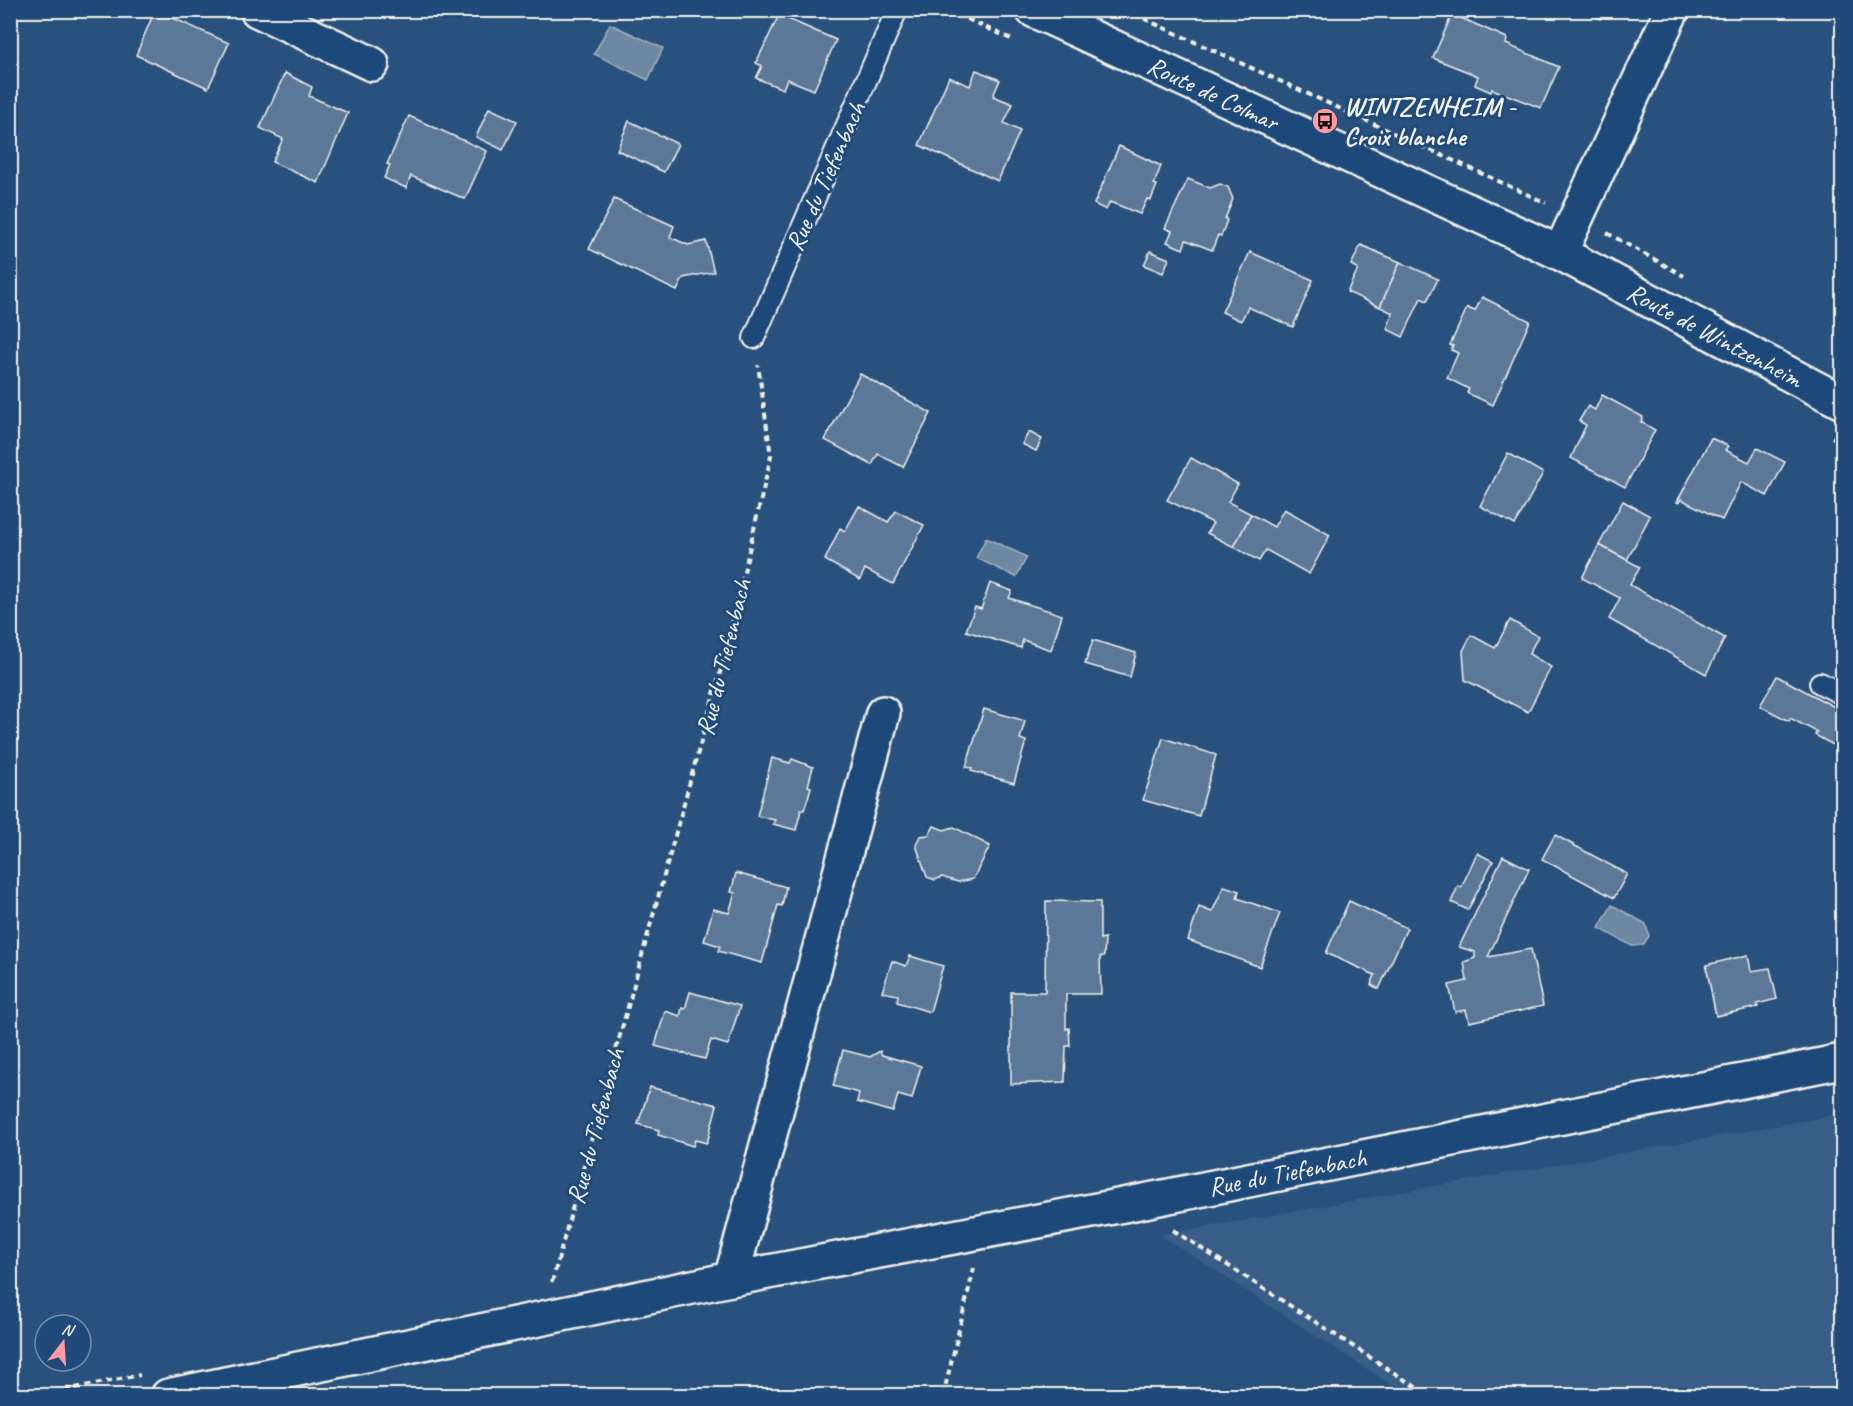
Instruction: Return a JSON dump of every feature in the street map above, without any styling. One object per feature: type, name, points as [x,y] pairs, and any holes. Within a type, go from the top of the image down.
[{"type":"street","points":[[256,10],[372,64]]},
{"type":"street","name":"Route de Colmar","points":[[1033,10],[1574,260]]},
{"type":"street","points":[[1574,260],[1672,10]]},
{"type":"street","name":"Route de Wintzenheim","points":[[1574,260],[1842,402]]},
{"type":"street","points":[[731,1279],[883,713]]},
{"type":"street","name":"Rue du Tiefenbach","points":[[168,1395],[731,1279],[1134,1203],[1842,1061]]},
{"type":"lane","name":"Rue du Tiefenbach","points":[[754,338],[897,10]]},
{"type":"lane","points":[[1820,683],[1842,694]]},
{"type":"path","points":[[948,10],[1024,45]]},
{"type":"path","name":"Rue du Tiefenbach","points":[[543,1318],[724,658],[771,456],[754,338]]},
{"type":"path","points":[[1831,436],[1842,442]]},
{"type":"path","points":[[1134,1203],[1430,1395]]},
{"type":"path","points":[[943,1395],[983,1230]]},
{"type":"shaded area","points":[[610,24],[663,48],[648,80],[594,54]]},
{"type":"shaded area","points":[[986,538],[1027,557],[1016,577],[976,558]]},
{"type":"shaded area","points":[[1612,905],[1646,924],[1649,936],[1643,945],[1632,946],[1599,928]]},
{"type":"shaded area","points":[[1842,1114],[1842,1395],[1407,1395],[1160,1235]]},
{"type":"building","points":[[155,10],[229,43],[208,88],[136,55]]},
{"type":"building","points":[[1583,10],[1605,10],[1600,19]]},
{"type":"building","points":[[1452,14],[1507,38],[1506,44],[1559,67],[1541,108],[1492,89],[1491,92],[1475,85],[1478,76],[1433,58]]},
{"type":"building","points":[[779,15],[836,40],[814,90],[787,79],[783,89],[756,78],[762,66],[756,63]]},
{"type":"building","points":[[976,70],[1000,80],[993,96],[1013,104],[1004,123],[1020,131],[998,181],[919,145],[949,77],[970,86]]},
{"type":"building","points":[[285,73],[312,87],[309,96],[348,113],[318,183],[272,162],[283,139],[260,128]]},
{"type":"building","points":[[489,108],[517,121],[503,150],[476,137]]},
{"type":"building","points":[[409,116],[487,151],[465,199],[411,176],[406,188],[384,178],[390,165],[387,164]]},
{"type":"building","points":[[629,121],[678,144],[664,172],[617,150]]},
{"type":"building","points":[[1119,146],[1161,166],[1151,200],[1147,199],[1140,214],[1110,202],[1106,210],[1094,204]]},
{"type":"building","points":[[1188,179],[1210,188],[1220,184],[1228,187],[1233,199],[1221,236],[1218,235],[1212,250],[1186,240],[1183,249],[1167,242],[1172,231],[1165,228]]},
{"type":"building","points":[[614,199],[674,226],[670,237],[688,245],[706,241],[714,272],[683,278],[677,291],[589,249]]},
{"type":"building","points":[[1361,245],[1400,262],[1380,307],[1347,292],[1358,269],[1351,265]]},
{"type":"building","points":[[1150,251],[1169,259],[1163,273],[1144,265]]},
{"type":"building","points":[[1250,252],[1313,280],[1293,327],[1248,307],[1241,321],[1222,312]]},
{"type":"building","points":[[1400,262],[1438,279],[1427,301],[1421,298],[1403,337],[1387,329],[1393,313],[1380,307]]},
{"type":"building","points":[[1482,297],[1530,321],[1493,405],[1467,393],[1469,389],[1447,378],[1458,353],[1451,350],[1453,346],[1450,345],[1467,308],[1475,311]]},
{"type":"building","points":[[860,374],[931,413],[903,467],[878,454],[872,465],[825,440]]},
{"type":"building","points":[[1602,395],[1643,417],[1641,422],[1655,430],[1625,487],[1571,458],[1586,425],[1579,421],[1588,406],[1595,410]]},
{"type":"building","points":[[1029,432],[1042,439],[1036,451],[1022,444]]},
{"type":"building","points":[[1711,438],[1728,446],[1725,450],[1749,462],[1757,448],[1785,462],[1767,496],[1741,482],[1722,520],[1681,499],[1679,503],[1677,502]]},
{"type":"building","points":[[1508,453],[1543,473],[1515,525],[1480,506]]},
{"type":"building","points":[[1191,458],[1238,484],[1228,502],[1251,514],[1234,547],[1207,533],[1213,523],[1167,500]]},
{"type":"building","points":[[1623,501],[1650,516],[1627,560],[1599,545]]},
{"type":"building","points":[[859,506],[888,522],[896,511],[924,525],[893,584],[865,569],[860,580],[825,560],[840,528],[845,531]]},
{"type":"building","points":[[1284,509],[1330,535],[1309,574],[1266,550],[1259,561],[1234,547],[1251,514],[1274,527]]},
{"type":"building","points":[[1599,545],[1640,567],[1630,585],[1725,638],[1706,674],[1609,619],[1620,598],[1582,578]]},
{"type":"building","points":[[990,583],[1012,591],[1009,598],[1062,615],[1051,650],[1023,640],[1021,648],[966,631],[975,607],[981,609]]},
{"type":"building","points":[[1510,620],[1538,636],[1529,654],[1551,667],[1528,712],[1465,680],[1463,651],[1471,635],[1495,648]]},
{"type":"building","points":[[1093,640],[1136,653],[1130,677],[1085,664]]},
{"type":"building","points":[[1777,676],[1842,711],[1842,750],[1815,735],[1817,732],[1760,706]]},
{"type":"building","points":[[984,709],[1025,721],[1020,739],[1026,741],[1014,783],[971,771],[972,768],[966,767]]},
{"type":"building","points":[[1163,738],[1216,755],[1199,816],[1143,800]]},
{"type":"building","points":[[772,758],[790,763],[792,759],[813,767],[808,786],[811,787],[804,810],[801,810],[796,830],[773,824],[775,820],[757,816]]},
{"type":"building","points":[[934,826],[944,830],[954,827],[990,846],[973,879],[958,882],[942,877],[935,880],[927,877],[916,845],[920,836],[929,835]]},
{"type":"building","points":[[1555,835],[1627,874],[1614,898],[1542,859]]},
{"type":"building","points":[[1477,853],[1493,861],[1468,910],[1451,902],[1458,886],[1461,888]]},
{"type":"building","points":[[1503,856],[1529,869],[1488,957],[1531,949],[1543,1006],[1469,1022],[1466,1010],[1455,1012],[1449,985],[1467,981],[1464,962],[1475,958],[1475,952],[1459,947]]},
{"type":"building","points":[[736,873],[786,887],[782,906],[778,905],[762,963],[718,951],[720,946],[704,941],[713,909],[729,913],[735,893],[731,892]]},
{"type":"building","points":[[1224,886],[1239,891],[1237,898],[1280,913],[1260,967],[1188,940],[1199,907],[1212,912]]},
{"type":"building","points":[[1046,901],[1100,902],[1100,939],[1105,938],[1104,956],[1100,957],[1101,994],[1066,994],[1066,1029],[1069,1028],[1070,1046],[1066,1046],[1065,1082],[1011,1084],[1011,992],[1045,992]]},
{"type":"building","points":[[1349,901],[1407,928],[1379,989],[1371,985],[1375,975],[1326,953]]},
{"type":"building","points":[[1748,955],[1751,971],[1770,968],[1777,999],[1757,1004],[1758,1007],[1716,1016],[1706,965]]},
{"type":"building","points":[[910,956],[943,966],[930,1012],[897,1002],[898,995],[882,992],[892,961],[906,966]]},
{"type":"building","points":[[690,992],[740,1006],[728,1045],[711,1040],[705,1059],[655,1046],[665,1011],[680,1016],[682,1008],[685,1009]]},
{"type":"building","points":[[843,1050],[870,1057],[880,1051],[882,1055],[921,1066],[912,1099],[898,1095],[893,1112],[857,1102],[859,1093],[833,1086]]},
{"type":"building","points":[[650,1087],[717,1105],[707,1143],[695,1140],[693,1146],[658,1135],[659,1130],[638,1124]]},
{"type":"place","name":"WINTZENHEIM - Croix blanche","points":[[1325,121]]}]
